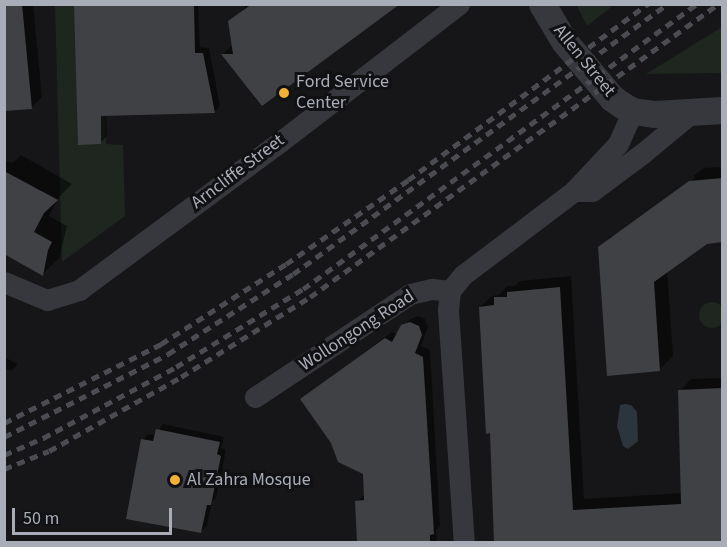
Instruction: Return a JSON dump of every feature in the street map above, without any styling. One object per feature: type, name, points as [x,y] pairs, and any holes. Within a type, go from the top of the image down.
[{"type":"street","name":"Arncliffe Street","points":[[4,282],[47,300],[79,290],[276,145],[445,11],[459,4]]},
{"type":"street","name":"Allen Street","points":[[542,4],[564,41],[612,98],[633,111]]},
{"type":"street","points":[[464,543],[448,310],[450,291],[463,275],[574,191],[618,144],[633,111],[655,114],[723,110]]},
{"type":"street","points":[[574,191],[592,190],[643,153],[691,113]]},
{"type":"street","name":"Wollongong Road","points":[[255,397],[410,294],[432,289],[450,291]]},
{"type":"shaded area","points":[[576,4],[614,4],[614,5],[587,26]]},
{"type":"shaded area","points":[[55,5],[103,5],[106,144],[123,145],[125,216],[62,262]]},
{"type":"shaded area","points":[[722,27],[722,73],[646,74]]},
{"type":"shaded area","points":[[712,302],[721,306],[725,315],[721,324],[712,328],[703,324],[699,315],[703,306]]},
{"type":"shaded area","points":[[620,405],[631,405],[637,412],[638,441],[628,449],[623,446],[617,426]]},
{"type":"building","points":[[4,4],[22,4],[32,109],[4,111]]},
{"type":"building","points":[[74,4],[194,4],[195,53],[203,53],[215,113],[101,116],[101,144],[78,145]]},
{"type":"building","points":[[252,4],[400,4],[262,106],[221,54],[233,54],[228,21]]},
{"type":"building","points":[[4,171],[58,200],[44,213],[34,232],[52,242],[48,250],[43,276],[4,254]]},
{"type":"building","points":[[723,178],[723,242],[707,244],[654,282],[660,371],[607,376],[598,247],[689,181]]},
{"type":"building","points":[[560,287],[573,510],[681,504],[678,390],[723,388],[723,543],[494,543],[490,433],[486,434],[479,307],[494,305],[494,297],[507,297],[507,292]]},
{"type":"building","points":[[410,322],[419,326],[422,335],[415,353],[423,357],[434,534],[430,535],[430,543],[357,543],[355,501],[364,500],[363,474],[338,462],[331,443],[300,399],[385,338],[392,342],[401,325]]},
{"type":"building","name":"Al Zahra Mosque","points":[[156,429],[220,442],[217,454],[221,456],[211,505],[207,505],[201,533],[126,519],[141,439],[153,441]]},
{"type":"railway","points":[[4,423],[161,344],[286,264],[408,180],[648,4]]},
{"type":"railway","points":[[4,437],[168,354],[293,274],[668,4]]},
{"type":"railway","points":[[4,455],[43,438],[176,367],[303,289],[696,4]]},
{"type":"railway","points":[[4,469],[49,451],[181,377],[310,297],[718,4]]},
{"type":"place","name":"Ford Service Center","points":[[284,93]]},
{"type":"place","name":"Al Zahra Mosque","points":[[175,480]]}]
